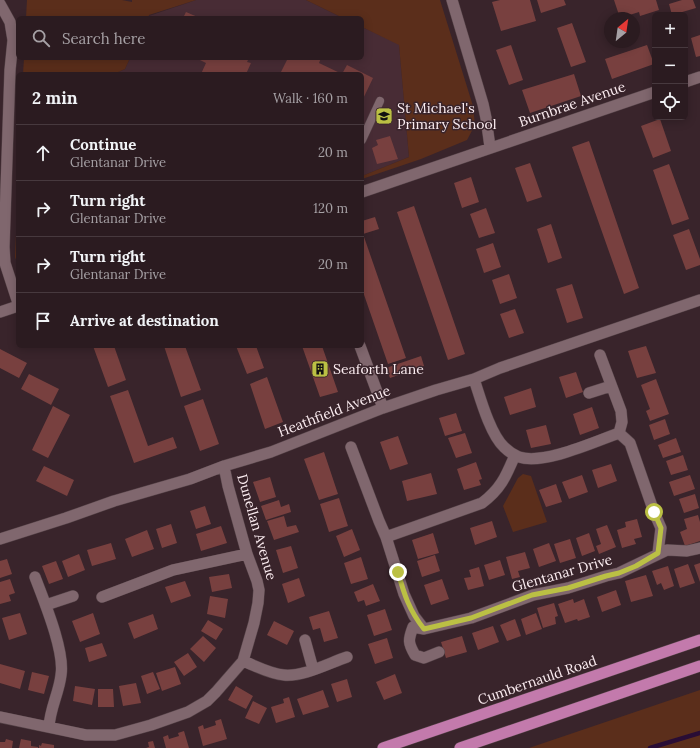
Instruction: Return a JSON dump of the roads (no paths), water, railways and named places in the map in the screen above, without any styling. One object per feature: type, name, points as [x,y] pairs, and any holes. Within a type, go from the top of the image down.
[{"type":"main road","name":"Cumbernauld Road","points":[[383,748],[700,640]]},
{"type":"main road","points":[[460,748],[700,666]]},
{"type":"street","points":[[452,0],[483,104],[490,148]]},
{"type":"street","points":[[0,4],[10,22],[13,40],[5,70],[4,248],[5,263],[16,298]]},
{"type":"street","points":[[688,81],[700,77]]},
{"type":"street","name":"Burnbrae Avenue","points":[[364,191],[652,93]]},
{"type":"street","name":"Heathfield Avenue","points":[[0,539],[114,501],[190,479],[224,466],[271,452],[383,408],[474,379],[500,368],[700,300]]},
{"type":"street","points":[[0,312],[16,305]]},
{"type":"street","points":[[361,348],[383,408]]},
{"type":"street","points":[[600,355],[621,411],[622,422],[619,433]]},
{"type":"street","points":[[474,379],[489,422],[496,436],[503,446],[519,457],[547,457],[619,433]]},
{"type":"street","points":[[589,393],[611,386]]},
{"type":"street","points":[[619,433],[630,443],[661,528],[658,553]]},
{"type":"street","points":[[351,447],[386,537],[404,594],[414,616],[424,629]]},
{"type":"street","points":[[386,537],[482,503],[492,496],[502,484],[515,455]]},
{"type":"street","name":"Dunellan Avenue","points":[[0,716],[86,735],[116,735],[152,725],[188,712],[207,701],[243,661],[254,623],[259,590],[247,554],[224,466]]},
{"type":"street","name":"Glentanar Drive","points":[[439,652],[424,658],[415,655],[409,644],[409,636],[413,627],[424,629],[471,618],[532,595],[568,588],[619,573],[667,550],[687,551],[700,548]]},
{"type":"street","points":[[102,596],[173,570],[247,554]]},
{"type":"street","points":[[35,577],[46,606],[62,664],[61,676],[50,714],[49,727]]},
{"type":"street","points":[[46,606],[74,596]]},
{"type":"street","points":[[305,640],[313,669]]},
{"type":"street","points":[[243,661],[283,676],[313,669],[347,657]]},
{"type":"lane","points":[[364,136],[380,101]]},
{"type":"waterway","points":[[650,748],[700,733]]},
{"type":"place","name":"St Michael's Primary School","points":[[384,116]]},
{"type":"place","name":"Seaforth Lane","points":[[320,369]]}]
